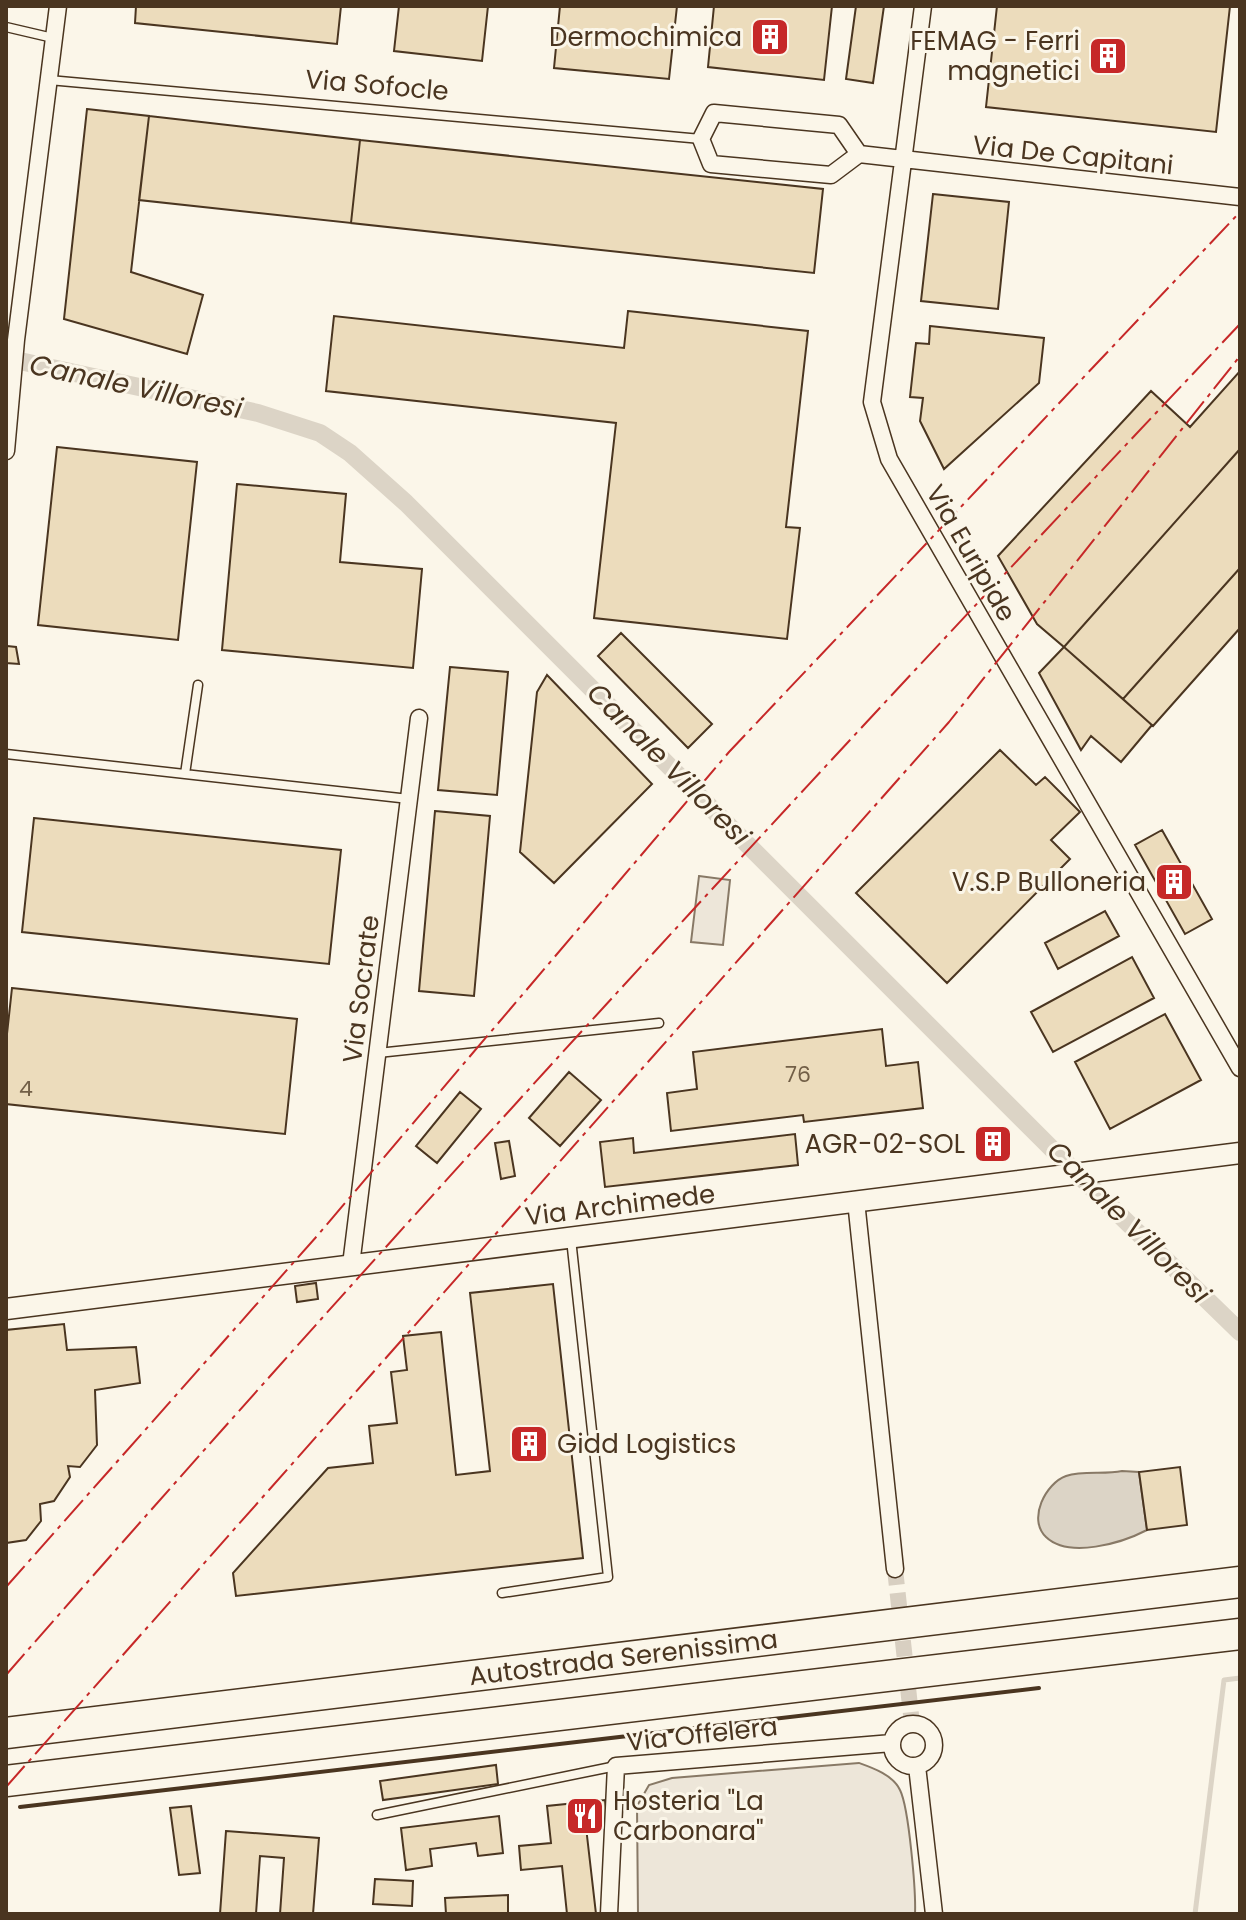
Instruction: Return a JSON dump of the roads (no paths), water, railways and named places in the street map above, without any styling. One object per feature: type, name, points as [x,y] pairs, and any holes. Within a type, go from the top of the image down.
[{"type":"highway","name":"Autostrada Serenissima","points":[[6,1733],[1240,1582]]},
{"type":"highway","name":"Autostrada Serenissima","points":[[6,1781],[1240,1634]]},
{"type":"street","points":[[6,451],[16,340],[58,6]]},
{"type":"street","name":"Via Euripide","points":[[923,6],[872,402],[889,459],[1240,1068]]},
{"type":"street","points":[[859,154],[839,125],[714,113],[701,139],[711,164],[831,175],[859,154],[902,160]]},
{"type":"street","name":"Via De Capitani","points":[[902,160],[1240,197]]},
{"type":"street","name":"Via Socrate","points":[[351,1265],[419,718]]},
{"type":"street","name":"Via Archimede","points":[[6,1309],[1240,1153]]},
{"type":"street","points":[[856,1201],[895,1569]]},
{"type":"street","name":"Via Offelera","points":[[609,1914],[616,1766],[892,1743],[896,1732],[906,1725],[926,1728],[935,1746],[929,1759],[917,1766],[934,1914]]},
{"type":"street","points":[[892,1743],[898,1761],[917,1766]]},
{"type":"lane","points":[[6,27],[54,39]]},
{"type":"lane","name":"Via Sofocle","points":[[49,80],[701,139]]},
{"type":"lane","points":[[185,774],[198,685]]},
{"type":"lane","points":[[6,754],[409,799]]},
{"type":"lane","points":[[377,1053],[659,1023]]},
{"type":"lane","points":[[502,1593],[608,1577],[571,1237]]},
{"type":"lane","points":[[377,1815],[616,1766]]},
{"type":"waterway","name":"Canale Villoresi","points":[[6,358],[258,413],[320,433],[350,453],[406,503],[1058,1155],[1240,1332]]},
{"type":"waterway","points":[[1195,1914],[1224,1680],[1240,1678]]},
{"type":"tunnel","points":[[895,1569],[912,1724]]},
{"type":"place","name":"Dermochimica","points":[[770,37]]},
{"type":"place","name":"FEMAG - Ferri magnetici","points":[[1108,56]]},
{"type":"place","name":"V.S.P Bulloneria","points":[[1174,882]]},
{"type":"place","name":"AGR-02-SOL","points":[[993,1144]]},
{"type":"place","name":"Gidd Logistics","points":[[529,1444]]},
{"type":"place","name":"Hosteria \"La Carbonara\"","points":[[585,1816]]}]
